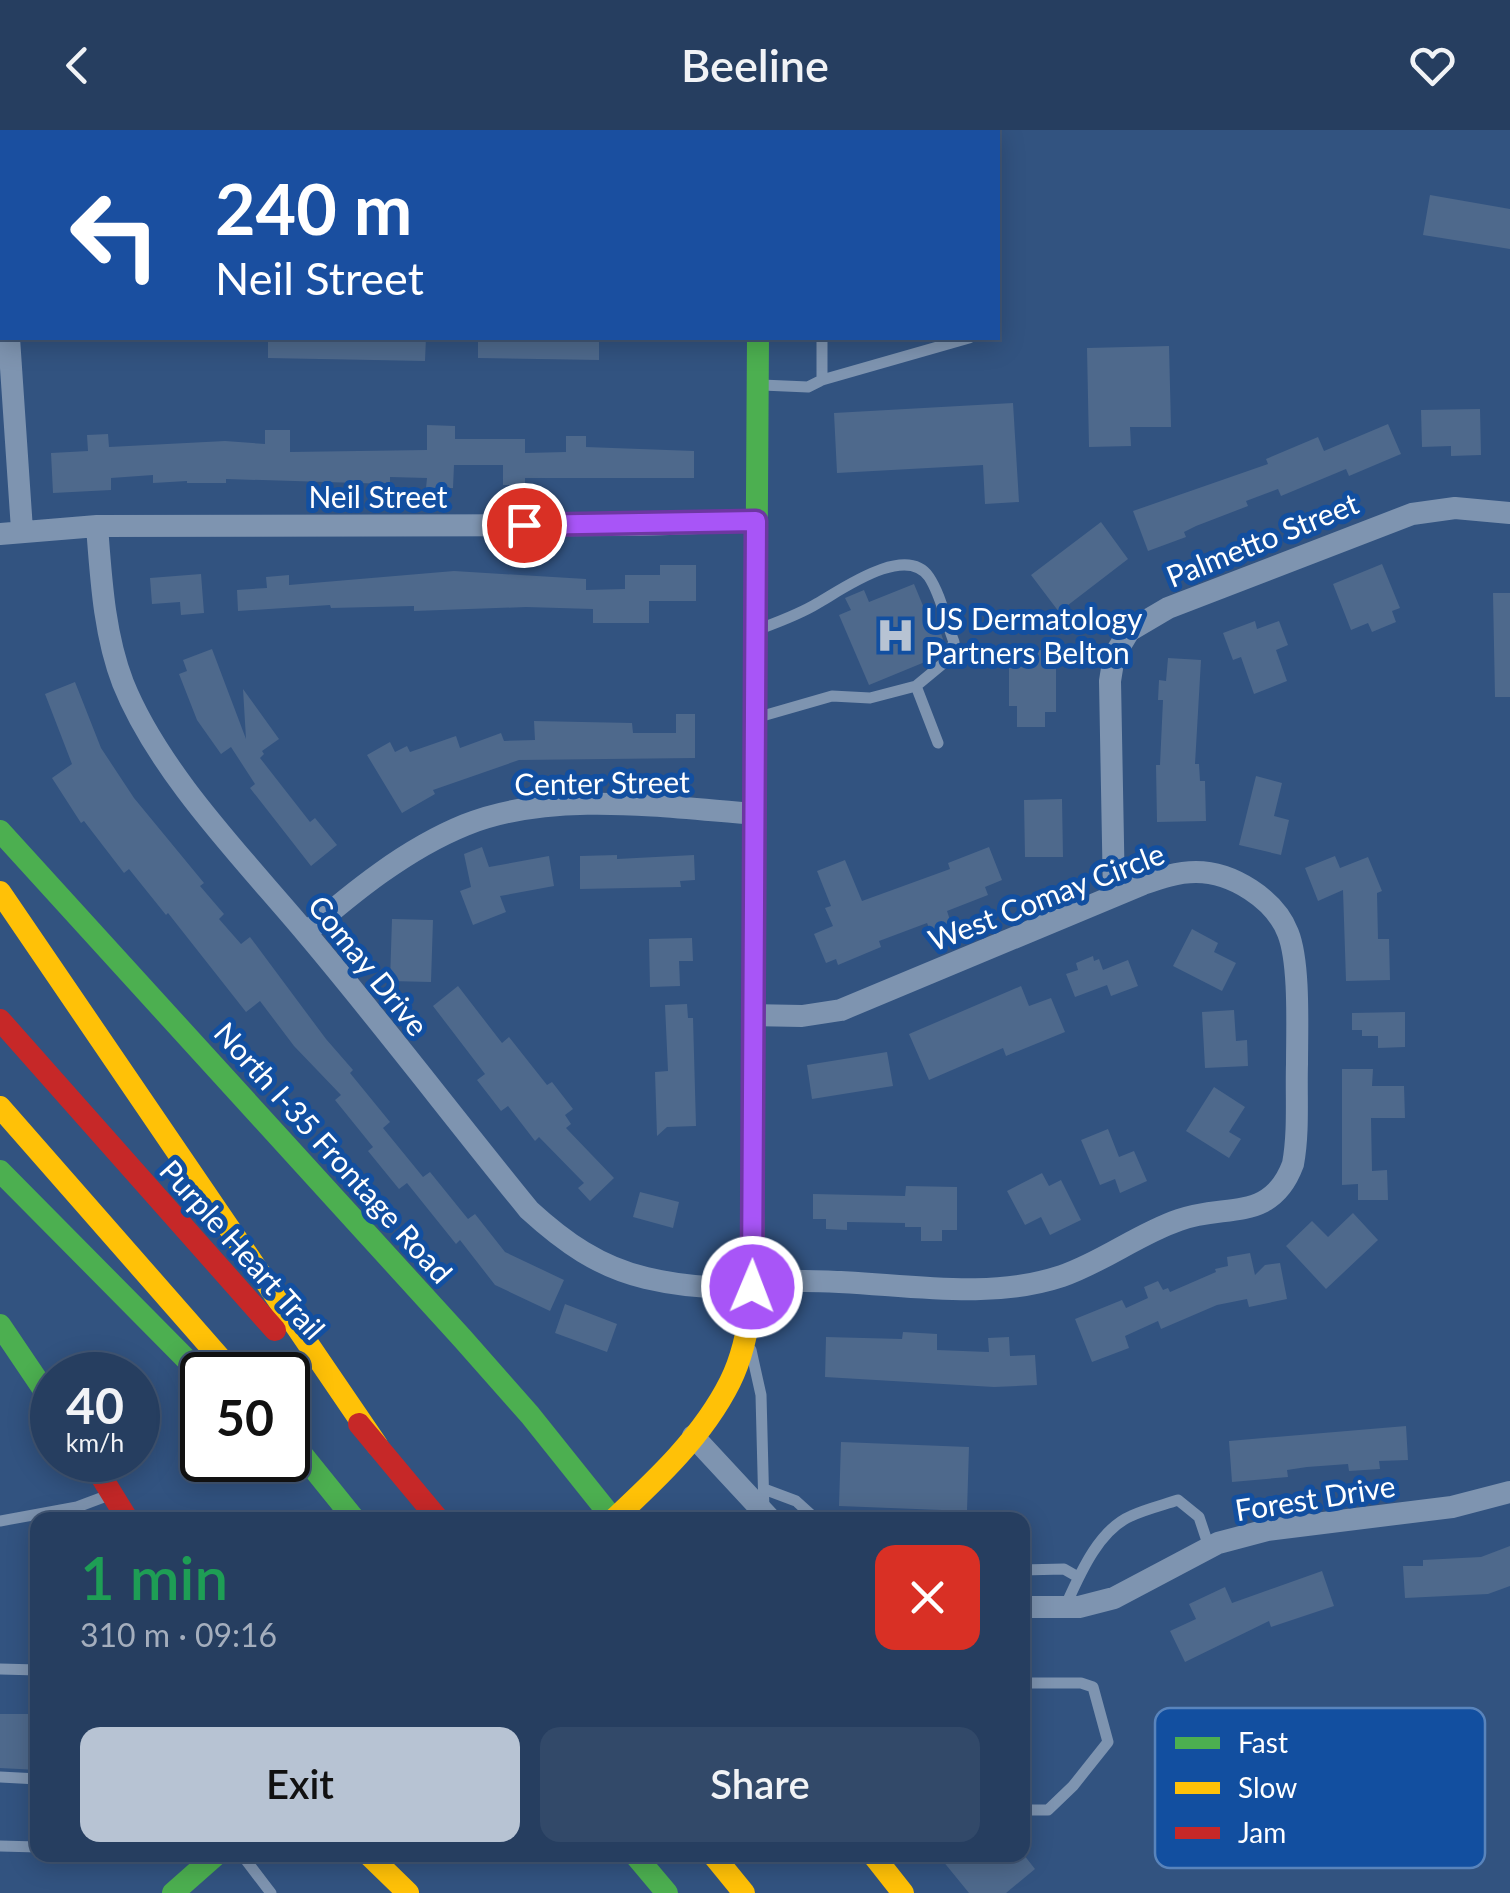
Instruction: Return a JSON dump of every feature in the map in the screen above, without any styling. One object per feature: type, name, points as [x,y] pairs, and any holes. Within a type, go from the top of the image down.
[{"type":"main road","points":[[621,1512],[666,1470],[710,1416],[740,1359],[747,1330],[752,1287],[758,340]]},
{"type":"main road","name":"North I-35 Frontage Road","points":[[0,831],[462,1338],[530,1415],[607,1512]]},
{"type":"main road","points":[[0,892],[288,1306],[377,1444]]},
{"type":"main road","name":"Purple Heart Trail","points":[[0,1020],[377,1444],[432,1512]]},
{"type":"main road","points":[[0,1107],[215,1352]]},
{"type":"main road","points":[[0,1171],[180,1352]]},
{"type":"main road","points":[[0,1325],[30,1369]]},
{"type":"main road","points":[[310,1465],[347,1512]]},
{"type":"main road","points":[[310,1478],[345,1512]]},
{"type":"main road","points":[[105,1482],[123,1512]]},
{"type":"main road","points":[[173,1893],[201,1862]]},
{"type":"main road","points":[[375,1862],[394,1886]]},
{"type":"main road","points":[[641,1862],[667,1893]]},
{"type":"main road","points":[[719,1862],[744,1893]]},
{"type":"main road","points":[[879,1862],[903,1893]]},
{"type":"street","points":[[9,340],[11,532]]},
{"type":"street","name":"Palmetto Street","points":[[1114,896],[1110,681],[1114,656],[1129,631],[1168,608],[1248,574],[1412,514],[1455,508],[1510,513]]},
{"type":"street","name":"Neil Street","points":[[11,532],[97,526],[756,521]]},
{"type":"street","name":"Comay Drive","points":[[97,526],[102,586],[123,682],[148,730],[186,788],[529,1210],[568,1245],[642,1278],[679,1285],[752,1287]]},
{"type":"street","name":"Center Street","points":[[306,932],[347,898],[432,840],[500,813],[551,806],[632,805],[755,814]]},
{"type":"street","name":"West Comay Circle","points":[[752,1287],[795,1281],[998,1288],[1030,1283],[1063,1276],[1192,1216],[1266,1202],[1288,1178],[1293,1164],[1297,1047],[1294,951],[1278,914],[1252,891],[1222,876],[1199,872],[1175,874],[841,1010],[802,1016],[754,1015]]},
{"type":"street","points":[[693,1436],[766,1510]]},
{"type":"street","name":"Forest Drive","points":[[1030,1608],[1064,1607],[1114,1598],[1210,1547],[1267,1530],[1452,1507],[1510,1492]]},
{"type":"lane","points":[[822,340],[822,380]]},
{"type":"lane","points":[[758,385],[808,387],[961,340]]},
{"type":"lane","points":[[755,719],[832,696],[870,698],[916,686],[945,662],[954,642],[928,576],[918,568],[901,565],[855,579],[804,610],[756,630]]},
{"type":"lane","points":[[916,686],[938,744]]},
{"type":"lane","points":[[747,1330],[761,1395],[766,1510],[796,1502],[808,1512]]},
{"type":"lane","points":[[51,1512],[113,1494]]},
{"type":"lane","points":[[1064,1607],[1078,1577],[1109,1531],[1128,1517],[1178,1500],[1199,1517],[1210,1547]]},
{"type":"lane","points":[[0,1522],[30,1516]]},
{"type":"lane","points":[[1030,1570],[1064,1569],[1078,1577]]},
{"type":"lane","points":[[0,1668],[30,1670]]},
{"type":"lane","points":[[1030,1683],[1081,1683],[1093,1687],[1108,1742],[1048,1810],[1030,1810]]},
{"type":"lane","points":[[0,1777],[30,1779]]},
{"type":"lane","points":[[0,1846],[30,1847]]},
{"type":"lane","points":[[248,1862],[272,1893]]},
{"type":"building","points":[[1430,195],[1510,209],[1510,249],[1423,235]]},
{"type":"building","points":[[268,340],[426,340],[425,361],[268,358]]},
{"type":"building","points":[[478,340],[599,340],[599,360],[478,358]]},
{"type":"building","points":[[1169,346],[1171,427],[1130,427],[1131,446],[1089,447],[1087,348]]},
{"type":"building","points":[[1013,403],[1019,502],[985,504],[983,465],[837,473],[834,413]]},
{"type":"building","points":[[1480,409],[1481,455],[1451,456],[1451,446],[1422,447],[1421,410]]},
{"type":"building","points":[[1388,424],[1401,454],[1349,476],[1346,469],[1281,496],[1278,489],[1246,501],[1248,506],[1196,526],[1184,532],[1186,537],[1148,551],[1133,511],[1268,464],[1266,459],[1318,437],[1324,451]]},
{"type":"building","points":[[427,425],[455,426],[455,439],[525,439],[525,453],[566,452],[566,436],[586,436],[586,447],[694,451],[694,478],[525,478],[525,485],[503,485],[503,465],[454,465],[453,488],[426,488],[427,478],[390,477],[390,484],[226,479],[226,483],[153,483],[153,475],[111,478],[111,490],[53,493],[51,453],[88,451],[87,435],[108,434],[109,447],[225,441],[265,444],[265,430],[290,430],[290,452],[427,450]]},
{"type":"building","points":[[1101,522],[1128,559],[1059,612],[1031,575]]},
{"type":"building","points":[[1382,564],[1400,608],[1392,611],[1396,622],[1372,632],[1368,623],[1351,630],[1333,584]]},
{"type":"building","points":[[660,565],[696,565],[696,601],[649,601],[649,623],[593,623],[593,609],[526,607],[414,611],[414,606],[330,605],[238,611],[237,590],[267,588],[266,577],[289,575],[289,585],[454,571],[586,579],[586,590],[625,589],[625,575],[660,575]]},
{"type":"building","points":[[201,574],[204,613],[181,615],[180,602],[152,604],[150,578]]},
{"type":"building","name":"US Dermatology Partners Belton","points":[[914,584],[931,625],[937,622],[944,642],[937,657],[869,685],[839,615],[851,610],[845,598],[864,590],[869,602]]},
{"type":"building","points":[[1493,593],[1510,593],[1510,697],[1495,697]]},
{"type":"building","points":[[1255,621],[1257,629],[1279,621],[1288,645],[1276,650],[1287,681],[1254,694],[1241,657],[1233,660],[1223,633]]},
{"type":"building","points":[[212,649],[246,739],[243,689],[279,739],[262,751],[260,758],[310,822],[315,818],[337,845],[311,866],[250,788],[255,784],[231,747],[221,754],[197,720],[179,674],[187,671],[183,660]]},
{"type":"building","points":[[1009,650],[1049,650],[1049,664],[1056,664],[1056,712],[1045,712],[1045,727],[1017,727],[1017,706],[1009,706]]},
{"type":"building","points":[[1168,658],[1201,660],[1195,764],[1199,764],[1200,781],[1205,781],[1206,821],[1157,822],[1156,765],[1160,765],[1163,700],[1158,700],[1159,680],[1166,681]]},
{"type":"building","points":[[75,682],[101,748],[134,798],[204,883],[200,886],[224,914],[219,919],[241,944],[250,937],[353,1070],[350,1073],[390,1122],[383,1128],[423,1177],[430,1172],[468,1219],[475,1214],[505,1252],[564,1280],[550,1311],[495,1285],[407,1183],[399,1189],[368,1151],[373,1147],[335,1100],[341,1095],[294,1046],[260,1001],[246,1012],[168,913],[129,869],[124,873],[84,821],[81,823],[52,778],[72,764],[45,694]]},
{"type":"building","points":[[676,714],[695,714],[695,758],[519,760],[433,790],[435,794],[402,813],[367,755],[390,742],[395,752],[407,746],[410,752],[456,736],[460,748],[501,733],[504,741],[535,740],[534,721],[632,723],[633,733],[676,733]]},
{"type":"building","points":[[1256,776],[1282,783],[1274,816],[1289,820],[1281,855],[1239,845]]},
{"type":"building","points":[[1062,799],[1063,857],[1025,857],[1024,800]]},
{"type":"building","points":[[482,847],[489,867],[549,856],[554,886],[500,896],[506,912],[473,925],[460,891],[471,887],[464,854]]},
{"type":"building","points":[[989,847],[1002,880],[985,887],[988,895],[947,911],[951,923],[930,930],[927,923],[879,941],[881,947],[838,965],[836,959],[826,963],[814,934],[833,926],[825,908],[831,906],[817,871],[845,860],[862,901],[950,869],[948,863]]},
{"type":"building","points":[[617,855],[617,859],[694,855],[695,880],[680,881],[681,887],[580,889],[580,856]]},
{"type":"building","points":[[1335,856],[1340,868],[1368,857],[1382,891],[1377,893],[1378,939],[1389,939],[1390,980],[1346,981],[1343,890],[1318,901],[1305,868]]},
{"type":"building","points":[[392,919],[433,920],[431,982],[390,981]]},
{"type":"building","points":[[1192,929],[1218,943],[1214,952],[1236,963],[1222,991],[1173,966]]},
{"type":"building","points":[[692,938],[693,961],[679,961],[680,986],[650,987],[649,939]]},
{"type":"building","points":[[1093,956],[1094,961],[1099,959],[1103,970],[1128,960],[1138,986],[1111,996],[1107,985],[1075,997],[1066,974],[1078,970],[1076,963]]},
{"type":"building","points":[[458,986],[502,1043],[509,1037],[547,1085],[552,1082],[573,1109],[565,1115],[571,1124],[566,1128],[614,1178],[590,1201],[578,1188],[584,1183],[539,1137],[535,1141],[508,1106],[501,1111],[477,1080],[485,1074],[433,1006]]},
{"type":"building","points":[[1021,986],[1029,1006],[1051,998],[1065,1032],[1006,1056],[1003,1048],[929,1080],[909,1034]]},
{"type":"building","points":[[687,1004],[688,1018],[693,1018],[696,1126],[667,1127],[657,1136],[655,1072],[668,1071],[665,1005]]},
{"type":"building","points":[[1234,1010],[1236,1041],[1247,1040],[1248,1066],[1205,1068],[1202,1012]]},
{"type":"building","points":[[1405,1012],[1405,1047],[1378,1048],[1378,1036],[1362,1036],[1362,1030],[1352,1030],[1352,1013]]},
{"type":"building","points":[[887,1052],[893,1086],[812,1099],[807,1065]]},
{"type":"building","points":[[1342,1069],[1373,1069],[1372,1086],[1404,1086],[1405,1118],[1371,1118],[1372,1171],[1387,1170],[1388,1200],[1358,1200],[1358,1184],[1342,1185]]},
{"type":"building","points":[[1214,1087],[1245,1107],[1229,1132],[1241,1139],[1229,1158],[1186,1131]]},
{"type":"building","points":[[1108,1129],[1119,1157],[1134,1151],[1147,1181],[1120,1193],[1115,1179],[1100,1185],[1081,1140]]},
{"type":"building","points":[[1042,1173],[1049,1186],[1061,1180],[1081,1220],[1050,1235],[1041,1217],[1025,1225],[1007,1191]]},
{"type":"building","points":[[906,1186],[957,1187],[957,1230],[942,1230],[942,1241],[921,1241],[921,1227],[905,1227],[905,1223],[847,1222],[847,1230],[826,1229],[826,1219],[813,1219],[813,1194],[905,1196]]},
{"type":"building","points":[[640,1192],[679,1202],[673,1228],[633,1217]]},
{"type":"building","points":[[1353,1213],[1378,1240],[1326,1289],[1286,1246],[1312,1221],[1328,1237]]},
{"type":"building","points":[[1250,1253],[1255,1275],[1265,1265],[1280,1263],[1287,1299],[1249,1307],[1247,1299],[1217,1305],[1161,1329],[1158,1321],[1125,1336],[1129,1348],[1092,1362],[1075,1319],[1122,1300],[1126,1308],[1148,1298],[1144,1287],[1158,1281],[1163,1290],[1168,1288],[1170,1292],[1228,1266],[1227,1257]]},
{"type":"building","points":[[565,1304],[617,1324],[607,1352],[555,1333]]},
{"type":"building","points":[[903,1332],[937,1334],[937,1350],[989,1352],[988,1338],[1009,1337],[1010,1356],[1035,1355],[1037,1385],[994,1387],[825,1377],[826,1337],[902,1339]]},
{"type":"building","points":[[1406,1426],[1408,1460],[1379,1461],[1380,1469],[1349,1471],[1348,1464],[1307,1467],[1287,1470],[1288,1477],[1232,1482],[1229,1441]]},
{"type":"building","points":[[841,1442],[969,1447],[967,1511],[839,1506]]},
{"type":"building","points":[[1510,1546],[1510,1586],[1488,1594],[1405,1598],[1403,1566],[1423,1566],[1423,1560],[1481,1557]]},
{"type":"building","points":[[1322,1571],[1334,1606],[1271,1627],[1269,1621],[1185,1662],[1170,1631],[1196,1619],[1189,1604],[1225,1587],[1232,1603]]},
{"type":"building","points":[[0,1714],[30,1714],[30,1770],[0,1768]]},
{"type":"building","points":[[944,1862],[1030,1862],[1035,1869],[1006,1893],[969,1893]]},
{"type":"traffic: fast","points":[[754,959],[758,340]]},
{"type":"traffic: fast","points":[[0,831],[462,1338],[608,1512]]},
{"type":"traffic: fast","points":[[0,1171],[180,1353]]},
{"type":"traffic: fast","points":[[0,1325],[30,1369]]},
{"type":"traffic: fast","points":[[310,1464],[349,1512]]},
{"type":"traffic: fast","points":[[173,1893],[208,1862]]},
{"type":"traffic: fast","points":[[641,1862],[667,1893]]},
{"type":"traffic: slow","points":[[0,892],[377,1445]]},
{"type":"traffic: slow","points":[[621,1512],[707,1421],[730,1382],[746,1334],[753,1257],[754,959]]},
{"type":"traffic: slow","points":[[0,1107],[215,1352]]},
{"type":"traffic: slow","points":[[376,1862],[408,1893]]},
{"type":"traffic: slow","points":[[719,1862],[744,1893]]},
{"type":"traffic: slow","points":[[879,1862],[903,1893]]},
{"type":"traffic: jam","points":[[0,1020],[275,1330]]},
{"type":"traffic: jam","points":[[359,1424],[432,1512]]},
{"type":"traffic: jam","points":[[105,1482],[123,1512]]},
{"type":"place","name":"US Dermatology Partners Belton","points":[[895,635]]},
{"type":"route","points":[[524,525],[756,521],[752,1287]]}]
